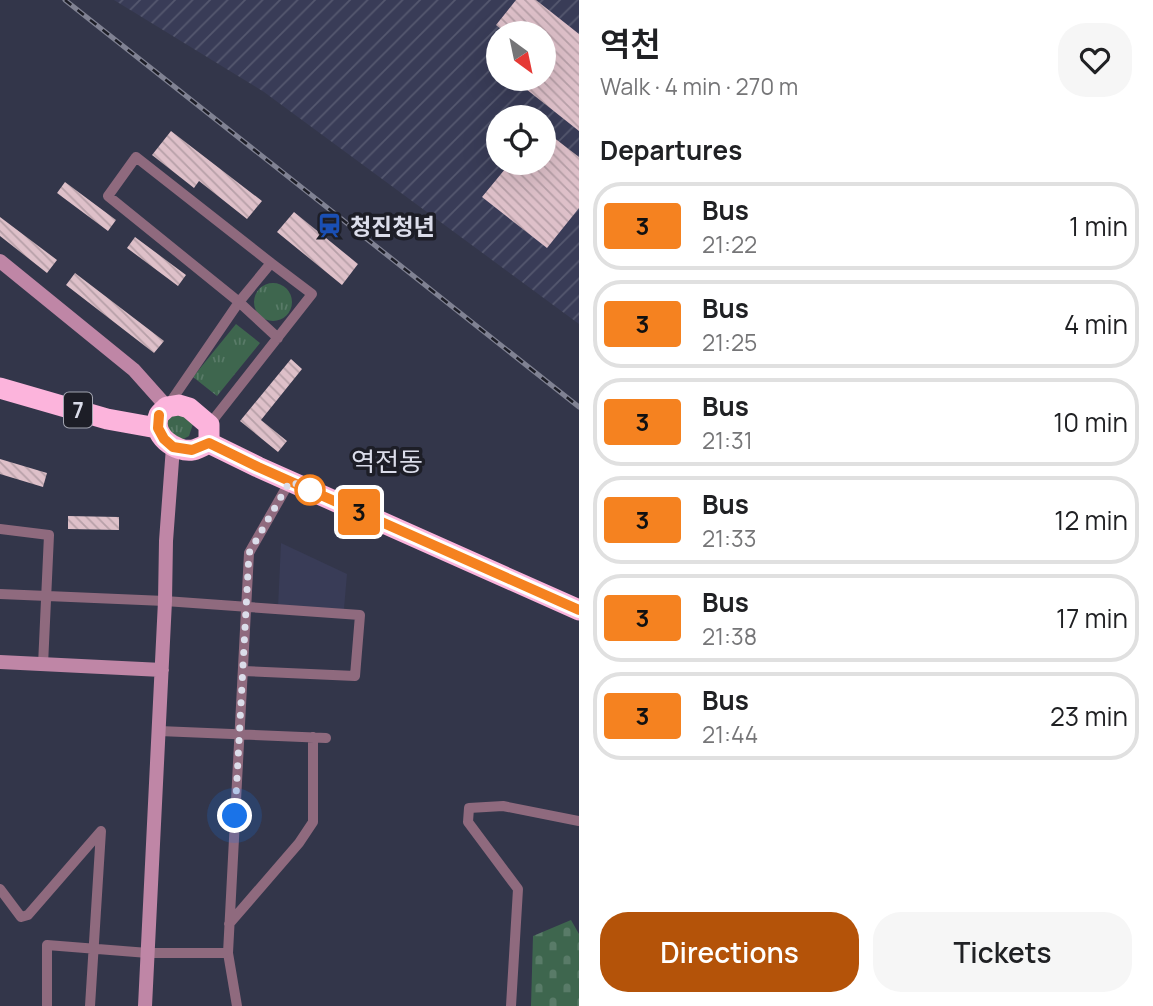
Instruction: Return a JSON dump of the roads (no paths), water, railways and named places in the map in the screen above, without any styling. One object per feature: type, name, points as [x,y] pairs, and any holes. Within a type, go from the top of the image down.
[{"type":"highway","name":"7","points":[[0,388],[107,419],[158,428]]},
{"type":"highway","points":[[209,434],[192,450],[173,447],[164,439],[158,428],[159,415],[167,407],[189,408],[209,434],[290,481],[579,610]]},
{"type":"street","points":[[209,434],[312,294],[136,157],[108,196],[239,302],[278,338]]},
{"type":"street","points":[[0,261],[134,370],[167,407],[239,302],[271,263]]},
{"type":"street","points":[[145,1006],[166,601],[166,541],[173,447]]},
{"type":"street","points":[[237,1006],[228,953],[249,553],[290,481]]},
{"type":"street","points":[[0,529],[49,535],[43,665]]},
{"type":"street","points":[[0,594],[166,601],[360,615],[355,676],[243,671]]},
{"type":"street","points":[[0,663],[162,670]]},
{"type":"street","points":[[159,731],[326,738]]},
{"type":"street","points":[[229,925],[299,843],[313,822],[313,737]]},
{"type":"street","points":[[511,1006],[518,889],[468,822],[469,808],[503,806],[579,821]]},
{"type":"street","points":[[0,889],[21,917],[28,915],[101,831],[90,1006]]},
{"type":"street","points":[[47,1006],[47,945],[148,953],[228,953]]},
{"type":"railway","points":[[65,0],[579,407]]},
{"type":"place","name":"청진청년","points":[[330,226]]},
{"type":"district","name":"역전동","points":[[387,461]]}]
